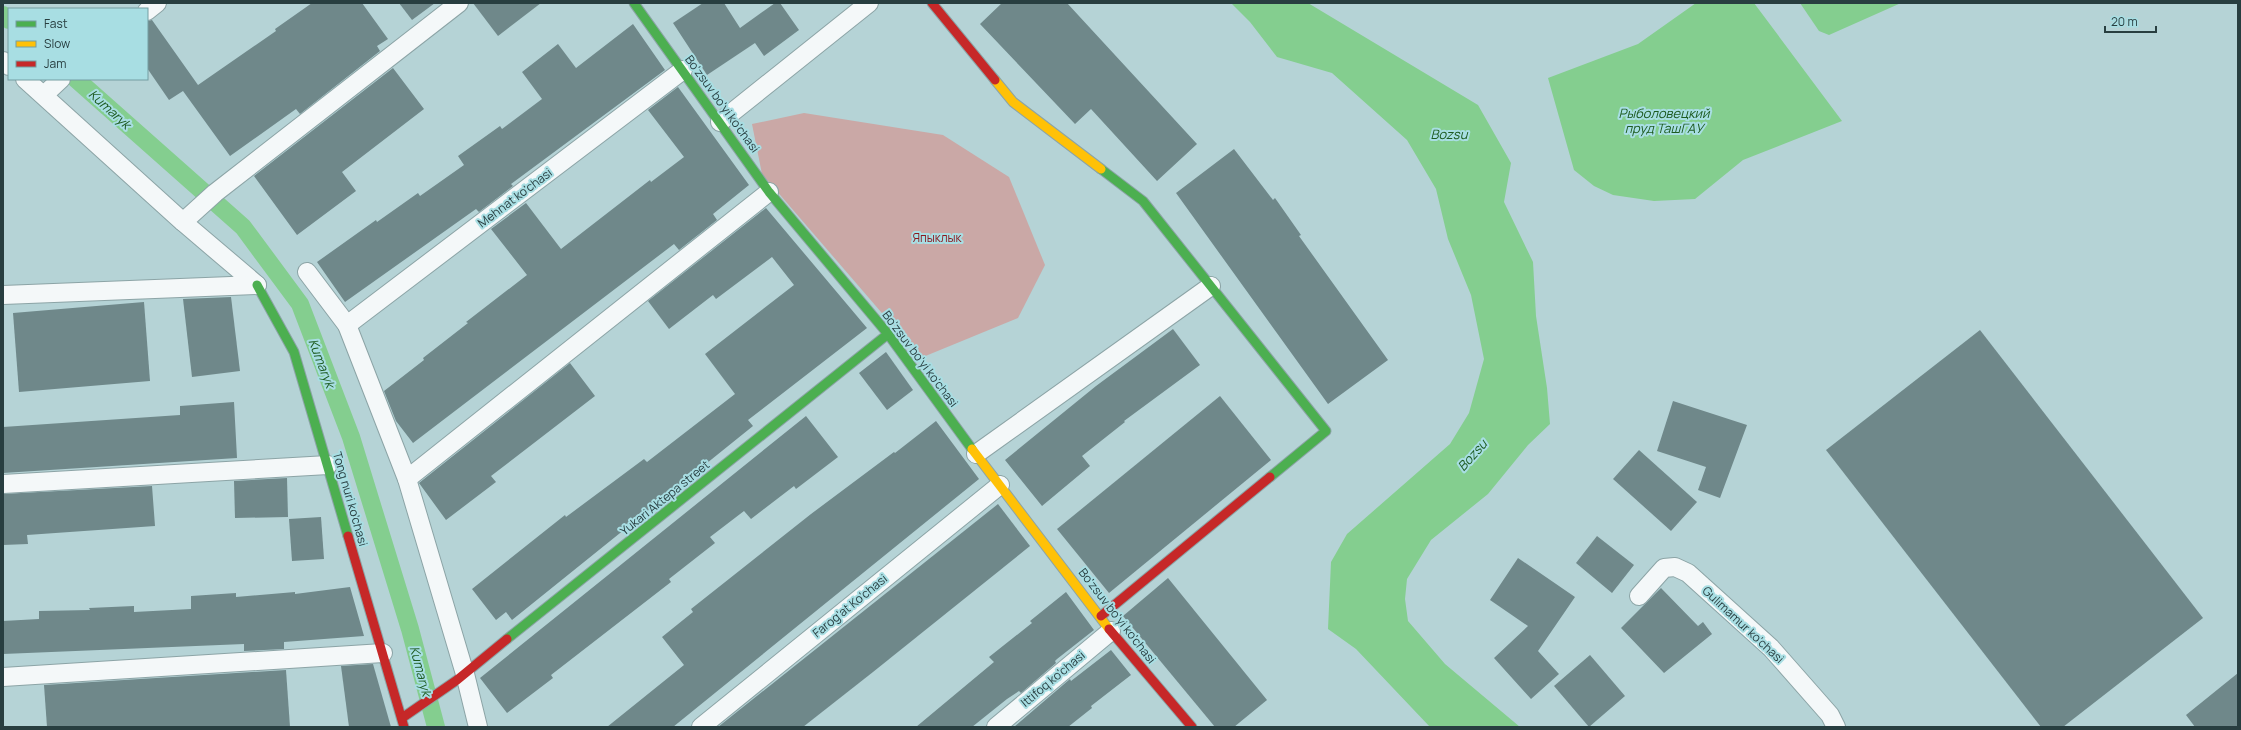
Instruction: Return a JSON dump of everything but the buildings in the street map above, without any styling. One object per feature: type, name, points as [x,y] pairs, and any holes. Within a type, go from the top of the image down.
[{"type":"street","points":[[148,10],[157,3]]},
{"type":"street","points":[[188,217],[215,193],[459,3]]},
{"type":"street","name":"Bo'zsuv bo'yi ko'chasi","points":[[634,3],[769,192],[888,334],[976,454],[1111,631],[1192,727]]},
{"type":"street","points":[[720,122],[869,3]]},
{"type":"street","points":[[932,3],[1012,102],[1143,202],[1326,431],[1101,616]]},
{"type":"street","name":"Mehnat ko'chasi","points":[[347,325],[683,70]]},
{"type":"street","points":[[28,80],[52,87],[257,285]]},
{"type":"street","points":[[407,479],[769,192]]},
{"type":"street","points":[[307,272],[347,325],[407,479],[461,677],[478,727]]},
{"type":"street","points":[[3,295],[257,285]]},
{"type":"street","name":"Tong nuri ko'chasi","points":[[257,285],[294,352],[404,727]]},
{"type":"street","points":[[976,454],[1211,286]]},
{"type":"street","name":"Yukari Aktepa street","points":[[402,718],[461,677],[888,334]]},
{"type":"street","points":[[3,484],[328,465]]},
{"type":"street","name":"Farog'at Ko'chasi","points":[[701,727],[1000,485]]},
{"type":"street","name":"Gulimamur ko'chasi","points":[[1639,596],[1664,568],[1675,567],[1688,573],[1771,648],[1830,716],[1836,727]]},
{"type":"street","name":"Ittifoq ko'chasi","points":[[996,727],[1111,631]]},
{"type":"street","points":[[3,676],[383,653]]},
{"type":"green space","name":"Япыклык","points":[[804,113],[943,135],[1009,177],[1045,265],[1018,318],[923,357],[906,341],[762,174],[752,124]]},
{"type":"water","name":"Bozsu","points":[[1231,3],[1308,3],[1478,105],[1511,163],[1504,202],[1533,262],[1536,316],[1547,388],[1550,424],[1528,445],[1488,494],[1431,540],[1407,579],[1405,599],[1408,621],[1445,664],[1520,727],[1430,727],[1356,649],[1328,629],[1331,562],[1347,534],[1450,444],[1469,413],[1484,359],[1471,295],[1448,239],[1436,189],[1407,140],[1332,73],[1277,57],[1250,22]]},
{"type":"water","name":"Рыболовецкий пруд ТашГАУ","points":[[1696,3],[1754,3],[1842,121],[1743,160],[1695,199],[1654,201],[1613,195],[1594,186],[1574,170],[1548,78],[1638,44]]},
{"type":"water","points":[[1800,3],[1901,3],[1829,35],[1819,31]]},
{"type":"waterway","name":"Kumaryk","points":[[3,15],[8,19]]},
{"type":"waterway","name":"Kumaryk","points":[[77,80],[243,227],[300,304],[351,437],[410,629],[436,727]]},
{"type":"traffic: fast","points":[[634,3],[769,192],[888,334],[972,449]]},
{"type":"traffic: fast","points":[[1101,169],[1143,201],[1326,431],[1270,477]]},
{"type":"traffic: fast","points":[[257,285],[294,352],[348,536]]},
{"type":"traffic: fast","points":[[507,639],[888,334]]},
{"type":"traffic: slow","points":[[995,80],[1013,102],[1101,169]]},
{"type":"traffic: slow","points":[[972,449],[1109,629]]},
{"type":"traffic: jam","points":[[932,3],[995,80]]},
{"type":"traffic: jam","points":[[1101,616],[1270,477]]},
{"type":"traffic: jam","points":[[348,536],[404,727]]},
{"type":"traffic: jam","points":[[1109,629],[1192,727]]},
{"type":"traffic: jam","points":[[402,718],[457,680],[507,639]]}]
